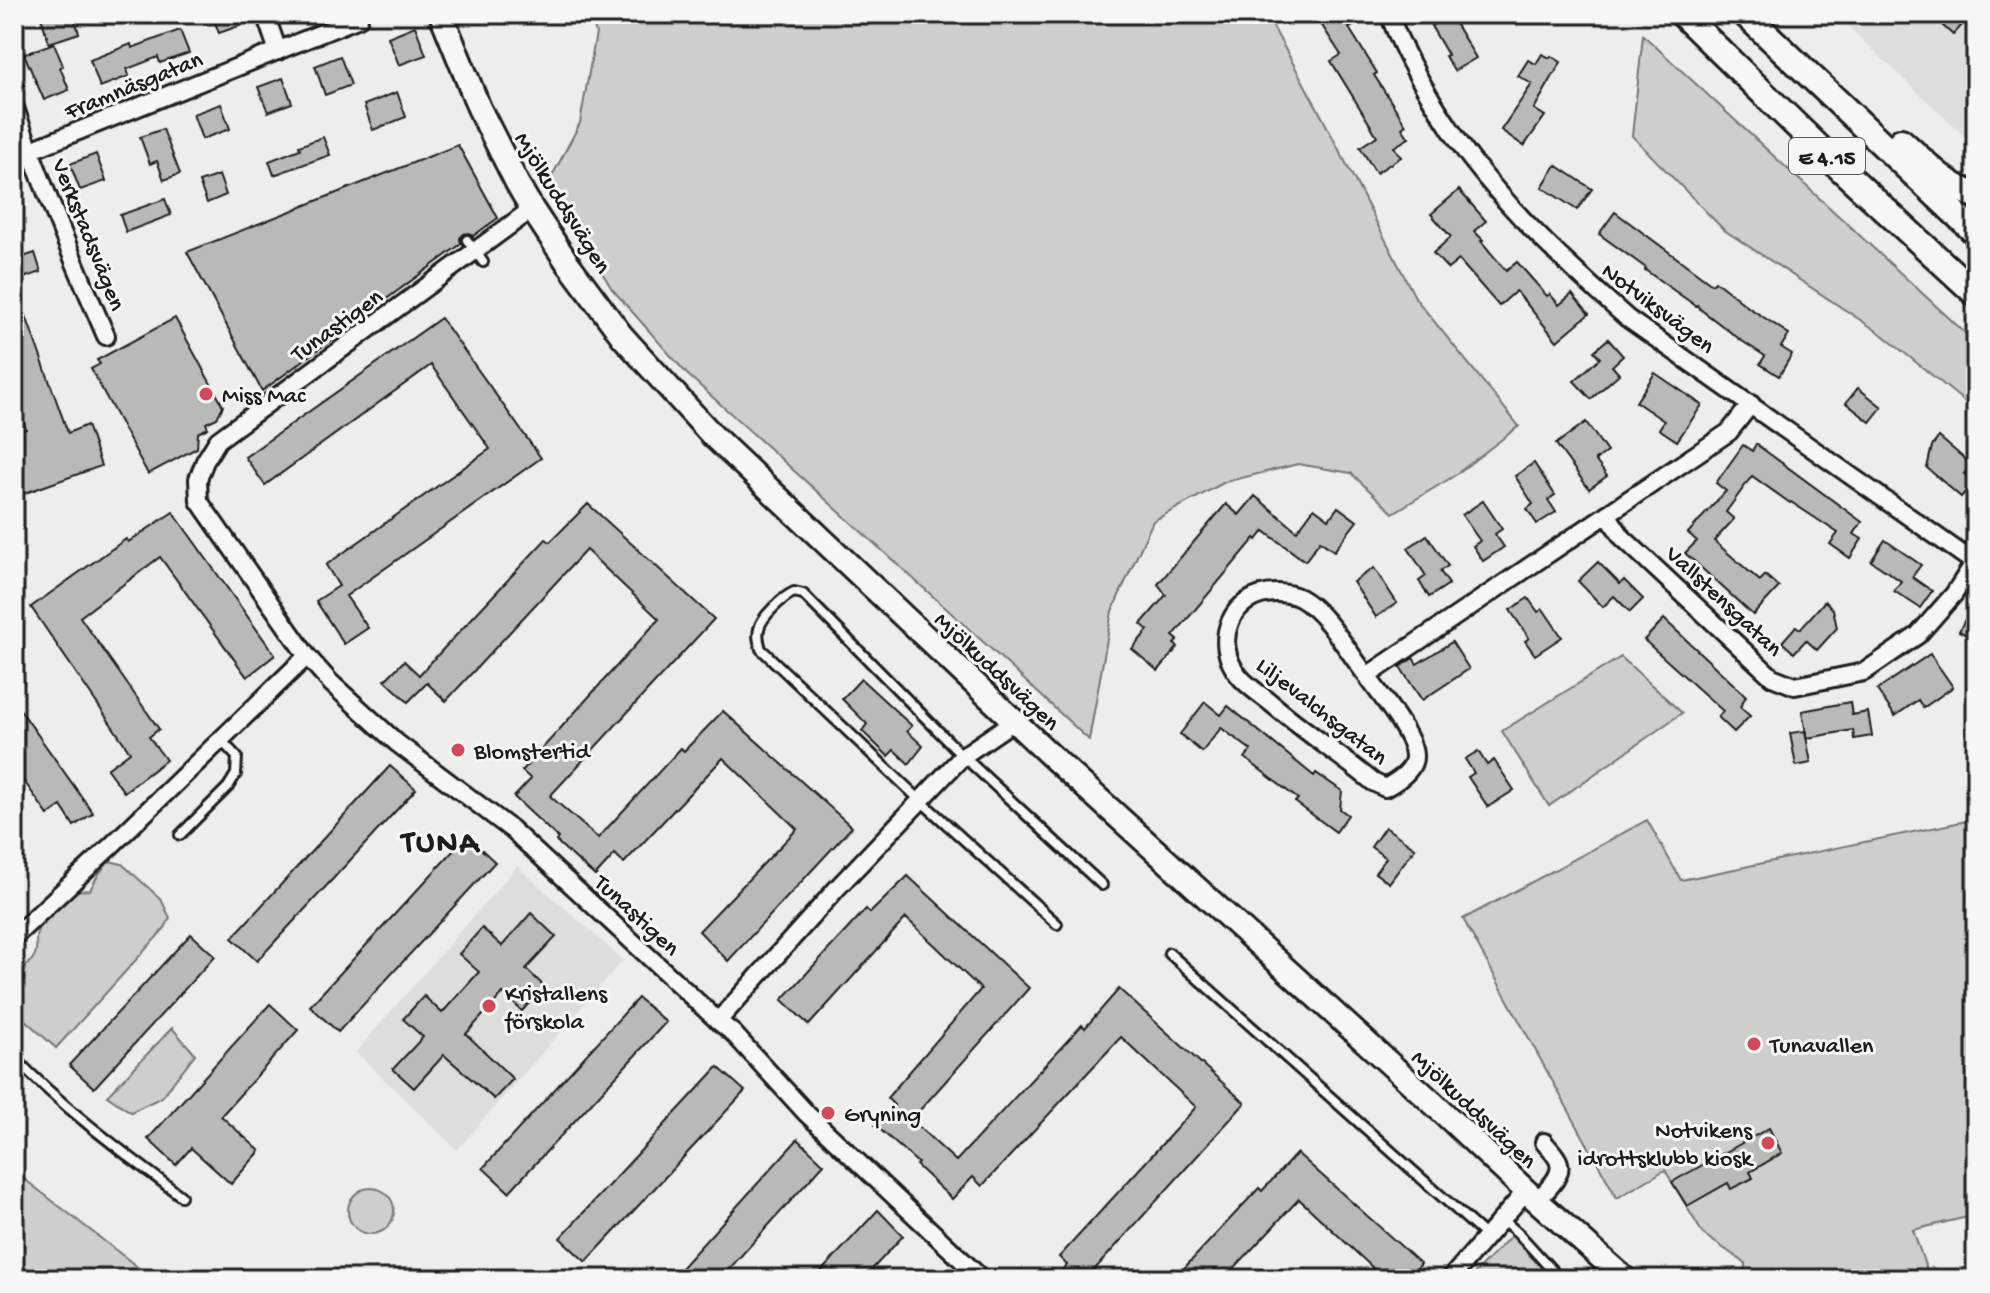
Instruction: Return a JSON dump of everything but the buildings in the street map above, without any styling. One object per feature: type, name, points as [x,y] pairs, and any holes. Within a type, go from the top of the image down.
[{"type":"main road","name":"E 4.15","points":[[1682,14],[1842,170],[1976,294]]},
{"type":"main road","name":"E 4.15","points":[[1745,14],[1976,233]]},
{"type":"main road","points":[[1835,101],[1878,120],[1943,178],[1976,195]]},
{"type":"street","points":[[265,14],[278,51]]},
{"type":"street","name":"Mjölkuddsvägen","points":[[441,14],[479,108],[532,209],[622,336],[712,435],[1014,721],[1625,1279]]},
{"type":"street","name":"Notviksvägen","points":[[1389,14],[1425,89],[1470,159],[1528,225],[1574,271],[1627,318],[1975,564]]},
{"type":"street","name":"Framnäsgatan","points":[[22,154],[359,18]]},
{"type":"street","name":"Verkstadsvägen","points":[[14,105],[22,154],[106,336]]},
{"type":"street","name":"Tunastigen","points":[[532,209],[218,440],[198,479],[199,501],[307,656],[331,683],[397,743],[511,829],[733,1033],[807,1114],[982,1279]]},
{"type":"street","points":[[1367,676],[1729,432],[1751,404]]},
{"type":"street","name":"Vallstensgatan","points":[[1607,514],[1622,537],[1772,677],[1795,686],[1864,672],[1918,635],[1954,594],[1975,564]]},
{"type":"street","name":"Liljevalchsgatan","points":[[1290,594],[1316,610],[1367,676],[1408,737],[1415,758],[1403,776],[1385,788],[1299,726],[1239,677],[1226,652],[1228,627],[1234,613],[1257,595],[1290,594]]},
{"type":"street","points":[[14,937],[307,656]]},
{"type":"street","points":[[718,1021],[839,886],[963,756],[1014,721]]},
{"type":"street","points":[[1450,1279],[1502,1219],[1553,1182],[1559,1170],[1557,1158],[1544,1142]]},
{"type":"lane","points":[[1057,924],[921,801],[761,649],[758,636],[760,624],[784,596],[794,592],[803,594],[963,756],[1102,885]]},
{"type":"lane","points":[[180,835],[228,787],[236,774],[237,757],[221,739]]},
{"type":"lane","points":[[1169,953],[1487,1237]]},
{"type":"lane","points":[[14,1057],[120,1150],[181,1196]]},
{"type":"lane","points":[[1502,1219],[1560,1279]]},
{"type":"shaded area","points":[[589,14],[1266,14],[1416,299],[1519,426],[1454,476],[1393,513],[1351,473],[1298,464],[1225,482],[1153,521],[1112,611],[1089,740],[687,374],[612,289],[548,184],[580,123],[596,33]]},
{"type":"shaded area","points":[[1835,14],[1976,14],[1976,147]]},
{"type":"shaded area","points":[[1643,35],[1976,343],[1976,411],[1880,333],[1724,230],[1632,136]]},
{"type":"shaded area","points":[[1621,657],[1682,713],[1549,806],[1502,731]]},
{"type":"shaded area","name":"Tunavallen","points":[[1976,819],[1976,1215],[1913,1230],[1928,1274],[1976,1279],[1745,1279],[1745,1263],[1703,1234],[1665,1170],[1617,1198],[1463,919],[1647,820],[1681,880]]},
{"type":"shaded area","points":[[109,861],[122,864],[161,899],[170,918],[165,928],[56,1048],[14,1010],[14,968],[20,971],[33,958],[37,932],[43,921],[71,891],[90,890]]},
{"type":"shaded area","name":"Kristallens förskola","points":[[517,866],[623,960],[457,1150],[356,1052]]},
{"type":"shaded area","points":[[172,1028],[195,1054],[162,1097],[131,1112],[107,1096]]},
{"type":"shaded area","points":[[14,1171],[153,1279],[14,1279]]},
{"type":"shaded area","points":[[371,1188],[388,1194],[394,1211],[388,1228],[371,1234],[354,1228],[348,1211],[354,1194]]},
{"type":"shaded area","points":[[1511,1236],[1553,1279],[1469,1279]]},
{"type":"place","name":"Miss Mac","points":[[206,394]]},
{"type":"place","name":"Blomstertid","points":[[458,750]]},
{"type":"place","name":"Kristallens förskola","points":[[489,1006]]},
{"type":"place","name":"Tunavallen","points":[[1754,1044]]},
{"type":"place","name":"Gryning","points":[[828,1113]]},
{"type":"place","name":"Notvikens idrottsklubb kiosk","points":[[1768,1143]]},
{"type":"district","name":"TUNA","points":[[441,840]]}]
